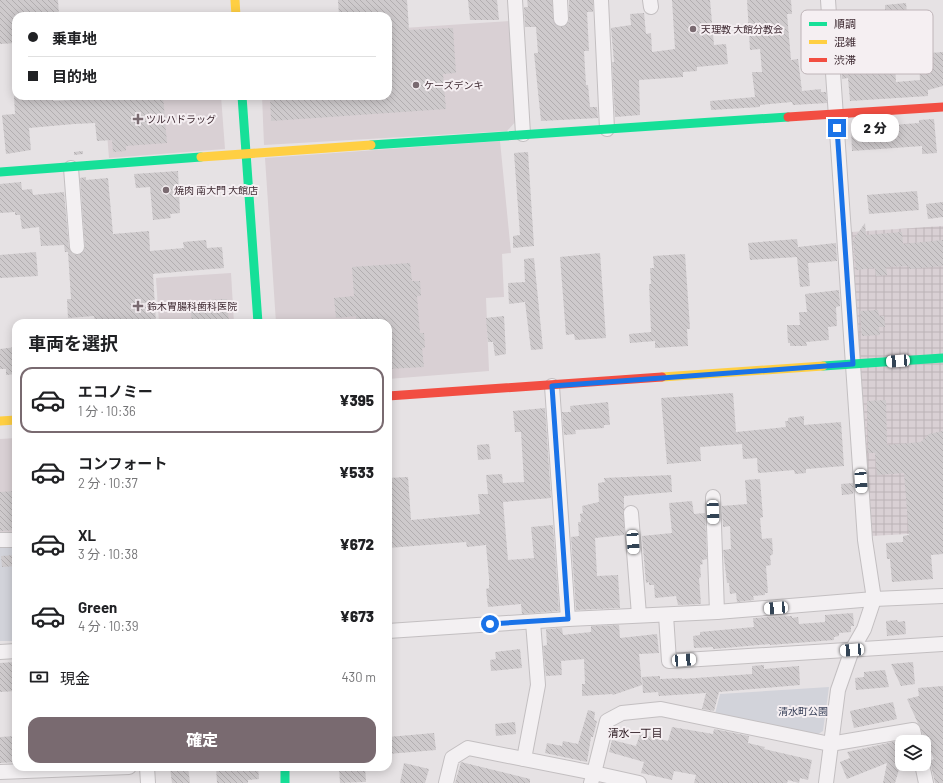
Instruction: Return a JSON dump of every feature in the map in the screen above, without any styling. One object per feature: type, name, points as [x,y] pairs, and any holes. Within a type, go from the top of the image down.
[{"type":"street","points":[[235,0],[236,12]]},
{"type":"street","points":[[514,0],[523,134]]},
{"type":"street","points":[[560,0],[561,19]]},
{"type":"street","points":[[601,0],[608,129]]},
{"type":"street","points":[[828,0],[829,10]]},
{"type":"street","points":[[826,783],[838,690],[852,650],[864,629],[874,599],[866,540],[833,74]]},
{"type":"street","points":[[242,100],[258,319]]},
{"type":"street","points":[[0,172],[523,134],[943,107]]},
{"type":"street","points":[[71,168],[77,246]]},
{"type":"street","points":[[392,396],[552,386],[943,358]]},
{"type":"street","points":[[552,386],[568,619]]},
{"type":"street","points":[[0,421],[12,420]]},
{"type":"street","points":[[713,497],[717,612]]},
{"type":"street","points":[[631,513],[638,615]]},
{"type":"street","points":[[0,540],[12,540]]},
{"type":"street","points":[[392,631],[568,619],[717,612],[874,599],[943,596]]},
{"type":"street","points":[[666,615],[669,661],[943,644]]},
{"type":"street","points":[[524,759],[538,685],[533,622]]},
{"type":"street","points":[[0,652],[12,651]]},
{"type":"street","points":[[593,778],[607,721],[622,713],[661,709],[830,744],[913,730],[914,735]]},
{"type":"street","points":[[446,783],[452,758],[468,748],[524,759],[593,778],[639,783]]},
{"type":"street","points":[[0,772],[12,770]]},
{"type":"street","points":[[147,771],[148,783]]},
{"type":"street","points":[[285,771],[285,783]]},
{"type":"street","points":[[923,771],[926,783]]},
{"type":"shaded area","points":[[510,21],[517,120],[507,131],[264,145],[262,100],[392,100],[392,29]]},
{"type":"shaded area","points":[[104,100],[221,100],[225,149],[109,158]]},
{"type":"shaded area","points":[[500,141],[511,253],[502,254],[504,297],[486,298],[489,371],[392,379],[392,319],[276,319],[265,158]]},
{"type":"shaded area","points":[[943,226],[943,532],[871,536],[851,232]]},
{"type":"shaded area","points":[[231,273],[234,319],[159,319],[156,278]]},
{"type":"shaded area","points":[[12,438],[12,535],[0,535],[0,439]]},
{"type":"green space","points":[[0,547],[12,547],[12,641],[0,641]]},
{"type":"green space","name":"清水町公園","points":[[829,687],[823,731],[815,736],[715,714],[720,694]]},
{"type":"building","points":[[0,0],[58,0],[59,12],[12,12],[12,43],[0,44]]},
{"type":"building","name":"ケーズデンキ","points":[[338,0],[407,0],[409,30],[453,28],[456,73],[443,74],[446,109],[271,121],[270,100],[392,100],[392,12],[339,12]]},
{"type":"building","points":[[468,0],[497,0],[499,20],[470,20]]},
{"type":"building","points":[[527,0],[552,0],[554,23],[561,27],[569,22],[569,0],[593,0],[593,12],[587,12],[589,51],[584,51],[586,85],[588,85],[590,107],[597,107],[598,118],[541,121],[534,53],[538,53],[536,27],[525,27],[524,7],[528,7]]},
{"type":"building","points":[[672,0],[710,0],[714,45],[726,44],[728,64],[697,67],[697,71],[683,72],[683,77],[639,80],[640,115],[615,117],[612,62],[614,62],[611,28],[631,25],[630,14],[644,13],[646,34],[651,33],[652,52],[675,49]]},
{"type":"building","points":[[747,0],[791,0],[792,14],[787,14],[791,60],[798,59],[802,91],[821,89],[821,92],[826,92],[827,103],[793,105],[792,102],[760,105],[760,107],[711,110],[710,101],[755,97],[752,72],[762,72],[760,49],[750,50]]},
{"type":"building","points":[[906,3],[907,10],[885,10],[885,5]]},
{"type":"building","points":[[943,52],[943,86],[928,90],[928,96],[850,101],[848,78],[842,79],[842,74],[896,74],[896,82],[920,80],[920,74],[933,74],[933,53]]},
{"type":"building","points":[[14,100],[163,100],[167,143],[126,146],[126,151],[113,152],[112,140],[97,141],[95,123],[74,124],[29,128],[31,150],[6,154],[2,115],[15,114]]},
{"type":"building","points":[[934,119],[937,153],[922,154],[922,146],[852,151],[851,128],[919,123],[919,120]]},
{"type":"building","points":[[83,151],[83,154],[74,155],[74,152]]},
{"type":"building","points":[[528,152],[534,246],[513,248],[513,236],[520,235],[514,153]]},
{"type":"building","name":"焼肉 南大門 大館店","points":[[178,171],[180,213],[170,214],[171,218],[153,220],[150,187],[136,188],[134,174]]},
{"type":"building","points":[[86,177],[86,180],[108,178],[113,234],[149,231],[150,251],[184,248],[183,242],[206,240],[207,248],[222,247],[224,268],[153,274],[156,319],[95,319],[94,316],[68,318],[67,299],[71,299],[68,252],[65,252],[64,245],[41,246],[39,227],[22,229],[20,215],[15,215],[15,212],[0,213],[0,184],[21,182],[22,190],[32,189],[33,195],[64,192],[69,248],[73,254],[78,255],[84,251],[85,247],[80,178]]},
{"type":"building","points":[[917,191],[919,210],[869,214],[867,195]]},
{"type":"building","points":[[943,202],[943,217],[928,219],[926,204]]},
{"type":"building","points":[[865,223],[866,235],[902,232],[903,244],[943,240],[943,266],[909,269],[909,266],[886,267],[887,275],[876,276],[875,268],[856,270],[853,240]]},
{"type":"building","points":[[797,239],[798,247],[836,243],[837,261],[808,263],[810,286],[800,287],[797,257],[750,260],[748,243]]},
{"type":"building","points":[[36,252],[38,276],[0,278],[0,255]]},
{"type":"building","points":[[600,253],[606,338],[575,340],[574,334],[566,335],[560,257]]},
{"type":"building","points":[[685,254],[690,329],[687,329],[688,346],[655,348],[655,341],[630,343],[629,334],[651,332],[649,284],[651,284],[650,268],[654,268],[653,256]]},
{"type":"building","points":[[534,258],[543,349],[531,350],[525,302],[509,304],[508,283],[525,282],[524,259]]},
{"type":"building","points":[[410,263],[412,281],[420,281],[421,296],[417,296],[420,333],[424,333],[425,348],[422,348],[424,367],[392,369],[392,319],[356,319],[356,316],[336,318],[334,298],[354,296],[352,267]]},
{"type":"building","points":[[839,290],[840,306],[836,307],[837,326],[828,327],[829,340],[806,342],[807,346],[790,346],[790,343],[788,343],[787,325],[800,325],[799,312],[807,312],[805,294]]},
{"type":"building","points":[[227,299],[229,319],[192,319],[190,301]]},
{"type":"building","points":[[878,310],[879,316],[884,316],[885,327],[879,327],[880,335],[862,336],[860,311]]},
{"type":"building","points":[[504,316],[506,354],[495,356],[493,342],[488,342],[486,318]]},
{"type":"building","points":[[12,348],[12,374],[6,375],[6,369],[0,369],[0,349]]},
{"type":"building","points":[[733,393],[736,432],[786,427],[785,421],[788,421],[788,418],[804,416],[804,425],[841,422],[844,466],[806,469],[806,473],[795,474],[794,470],[758,473],[757,458],[743,459],[742,444],[700,447],[701,461],[667,464],[661,398]]},
{"type":"building","points":[[886,400],[887,445],[921,442],[929,434],[943,431],[943,554],[931,555],[933,579],[892,582],[890,559],[887,559],[886,543],[903,542],[903,536],[909,535],[904,473],[877,475],[875,453],[868,453],[867,401]]},
{"type":"building","points":[[608,402],[610,425],[604,425],[604,428],[575,430],[576,434],[564,435],[562,412],[571,412],[570,406]]},
{"type":"building","points":[[545,408],[551,498],[503,502],[508,560],[534,558],[531,527],[553,525],[559,611],[522,614],[521,604],[488,607],[486,589],[489,588],[489,578],[486,545],[467,547],[466,542],[392,548],[392,478],[408,477],[411,520],[480,514],[478,494],[488,494],[486,475],[502,474],[503,483],[524,482],[521,432],[515,432],[513,411]]},
{"type":"building","points":[[489,444],[491,459],[478,460],[477,445]]},
{"type":"building","points":[[671,475],[672,492],[624,496],[624,535],[595,538],[597,576],[618,575],[620,608],[576,610],[571,537],[579,536],[578,522],[581,522],[580,514],[583,513],[582,506],[599,502],[598,483],[605,482],[604,478]]},
{"type":"building","points":[[760,479],[763,517],[760,518],[762,539],[772,538],[773,554],[770,556],[771,565],[766,566],[768,593],[765,593],[765,595],[753,596],[754,600],[737,602],[736,593],[730,594],[729,583],[727,583],[723,550],[731,549],[730,526],[723,527],[722,506],[747,504],[745,480]]},
{"type":"building","points":[[853,483],[853,494],[842,495],[841,484]]},
{"type":"building","points":[[12,491],[12,530],[0,531],[0,492]]},
{"type":"building","points":[[692,501],[694,514],[705,513],[707,559],[702,560],[703,564],[700,565],[701,577],[699,578],[701,604],[678,605],[676,596],[655,598],[654,585],[649,585],[649,582],[646,583],[642,536],[672,533],[669,503]]},
{"type":"building","points":[[12,555],[12,566],[2,567],[1,556]]},
{"type":"building","points":[[853,613],[854,626],[851,626],[851,632],[839,633],[839,636],[834,637],[834,640],[713,649],[713,647],[694,648],[693,636],[700,635],[700,632],[754,627],[753,618],[792,616],[792,618],[798,617],[799,624],[825,622],[825,615]]},
{"type":"building","points":[[897,620],[898,622],[905,621],[906,634],[887,636],[886,621]]},
{"type":"building","points":[[619,625],[620,638],[657,634],[659,653],[639,654],[642,685],[613,695],[582,696],[582,684],[585,684],[584,659],[561,661],[562,675],[546,676],[543,646],[547,645],[546,629],[562,628],[563,635],[591,632],[591,626]]},
{"type":"building","points":[[520,649],[522,668],[491,671],[490,660],[496,659],[495,652]]},
{"type":"building","points":[[12,662],[12,691],[0,692],[0,663]]},
{"type":"building","points":[[913,662],[915,684],[901,686],[891,664]]},
{"type":"building","points":[[764,665],[764,669],[799,666],[800,685],[719,692],[714,711],[702,709],[706,693],[659,696],[658,692],[643,693],[642,677],[660,676],[660,679],[682,679],[752,674],[752,666]]},
{"type":"building","points":[[885,670],[889,687],[856,690],[855,678],[864,677],[864,672]]},
{"type":"building","points":[[943,686],[943,783],[935,783],[931,765],[931,760],[934,759],[931,752],[931,735],[923,735],[907,699],[919,696],[918,688]]},
{"type":"building","points":[[893,702],[897,719],[854,728],[850,711]]},
{"type":"building","points":[[588,710],[595,712],[594,720],[597,721],[593,737],[591,737],[587,762],[545,753],[547,743],[562,746],[563,741],[578,744]]},
{"type":"building","points":[[515,722],[516,734],[496,736],[495,724]]},
{"type":"building","points":[[672,727],[713,734],[714,729],[749,736],[748,743],[765,747],[764,749],[812,760],[808,780],[800,778],[799,783],[788,780],[787,783],[694,783],[696,775],[674,771],[672,780],[641,773],[644,762],[609,752],[612,740],[636,746],[640,734],[668,741]]},
{"type":"building","points":[[434,733],[436,750],[392,754],[392,737]]},
{"type":"building","points":[[12,736],[12,762],[0,763],[0,737]]},
{"type":"building","points":[[895,742],[895,771],[898,771],[895,783],[883,783],[887,763],[847,779],[840,762],[850,758],[847,752]]},
{"type":"building","points":[[461,762],[530,779],[530,783],[455,783]]},
{"type":"building","points":[[404,763],[429,769],[425,783],[400,783]]},
{"type":"building","points":[[170,771],[188,771],[190,783],[172,783]]},
{"type":"building","points":[[216,771],[258,771],[259,779],[248,780],[248,783],[217,783]]},
{"type":"building","points":[[339,771],[365,771],[366,782],[340,783]]},
{"type":"traffic: fast","points":[[242,100],[258,319]]},
{"type":"traffic: fast","points":[[371,145],[788,117]]},
{"type":"traffic: fast","points":[[0,172],[201,157]]},
{"type":"traffic: fast","points":[[823,366],[943,358]]},
{"type":"traffic: fast","points":[[285,771],[285,783]]},
{"type":"traffic: slow","points":[[235,0],[236,12]]},
{"type":"traffic: slow","points":[[201,157],[371,145]]},
{"type":"traffic: slow","points":[[662,377],[823,366]]},
{"type":"traffic: slow","points":[[0,421],[12,420]]},
{"type":"traffic: jam","points":[[788,117],[943,107]]},
{"type":"traffic: jam","points":[[392,396],[662,377]]},
{"type":"place","name":"天理教 大館分教会","points":[[693,29]]},
{"type":"place","name":"ケーズデンキ","points":[[416,85]]},
{"type":"place","name":"ツルハドラッグ","points":[[138,119]]},
{"type":"place","name":"焼肉 南大門 大館店","points":[[166,190]]},
{"type":"place","name":"鈴木胃腸科歯科医院","points":[[138,306]]},
{"type":"district","name":"清水一丁目","points":[[635,733]]},
{"type":"route","points":[[490,624],[568,619],[552,386],[853,364],[837,128]]}]
